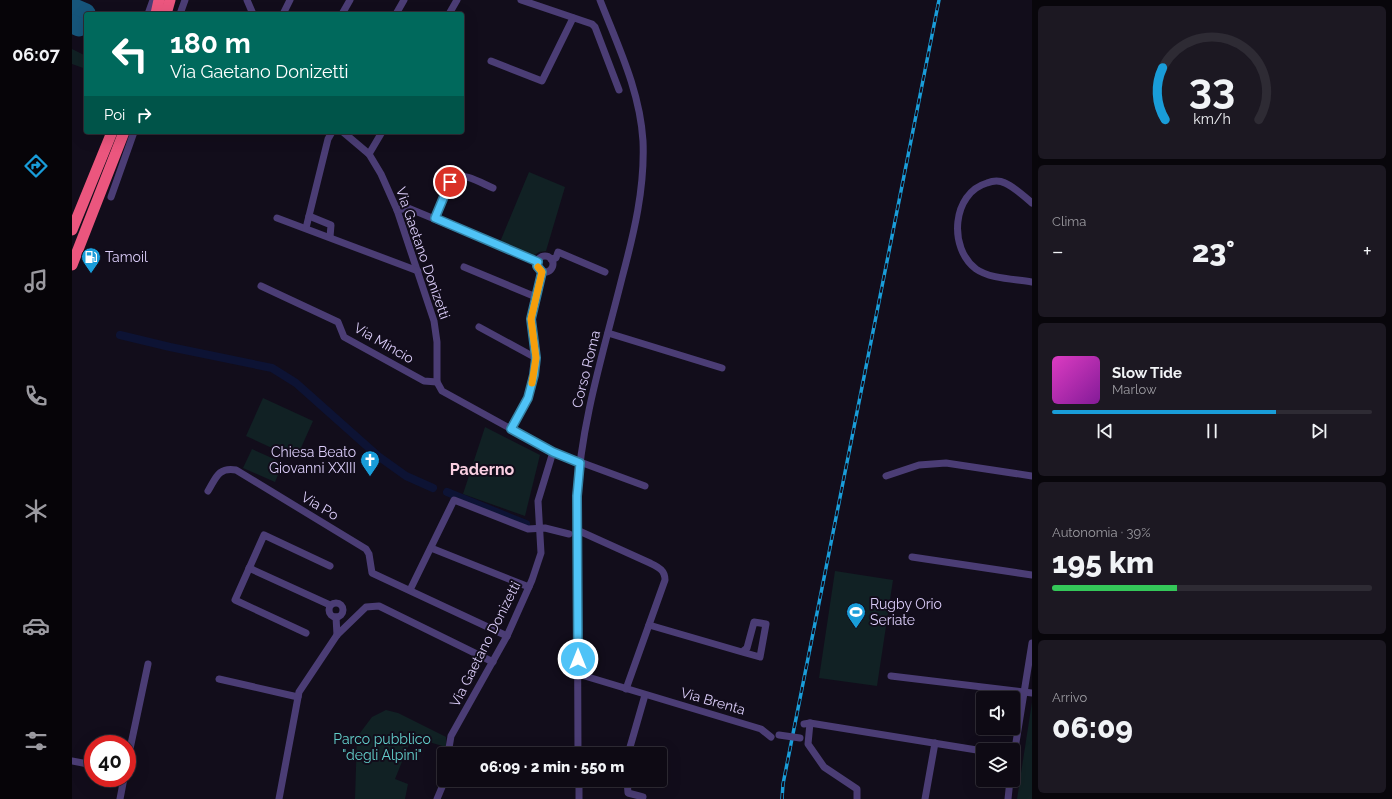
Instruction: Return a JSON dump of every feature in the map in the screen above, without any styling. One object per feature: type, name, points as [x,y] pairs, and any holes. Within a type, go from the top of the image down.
[{"type":"highway","points":[[156,12],[159,0]]},
{"type":"highway","points":[[167,12],[170,0]]},
{"type":"highway","points":[[72,230],[111,134]]},
{"type":"highway","points":[[72,265],[123,134]]},
{"type":"street","points":[[149,12],[153,0]]},
{"type":"street","points":[[181,12],[184,0]]},
{"type":"street","points":[[247,0],[252,12]]},
{"type":"street","points":[[284,12],[290,0]]},
{"type":"street","points":[[343,12],[350,0]]},
{"type":"street","points":[[397,12],[404,0]]},
{"type":"street","points":[[451,12],[457,0]]},
{"type":"street","points":[[521,0],[574,18],[595,27],[619,90]]},
{"type":"street","name":"Corso Roma","points":[[578,747],[577,496],[580,463],[591,399],[640,200],[643,168],[643,140],[639,109],[631,80],[600,0]]},
{"type":"street","points":[[491,61],[542,81],[574,18]]},
{"type":"street","points":[[111,197],[133,134]]},
{"type":"street","points":[[306,228],[328,139],[331,134]]},
{"type":"street","name":"Via Gaetano Donizetti","points":[[345,134],[369,154],[381,174],[397,210],[434,321],[437,342],[437,382]]},
{"type":"street","points":[[369,154],[381,134]]},
{"type":"street","points":[[435,218],[452,178],[463,176],[493,188]]},
{"type":"street","points":[[1032,202],[1004,183],[997,181],[982,184],[969,193],[964,200],[958,227],[959,242],[962,250],[976,269],[991,275],[1032,282]]},
{"type":"street","points":[[397,210],[408,208],[538,262]]},
{"type":"street","points":[[309,216],[331,225],[330,237]]},
{"type":"street","points":[[277,218],[418,271]]},
{"type":"street","points":[[538,262],[544,257],[551,259],[556,258],[558,252],[605,272]]},
{"type":"street","points":[[542,272],[550,270],[552,267],[551,259]]},
{"type":"street","points":[[538,262],[537,266],[542,272]]},
{"type":"street","points":[[464,267],[536,297]]},
{"type":"street","points":[[511,429],[528,398],[534,375],[536,358],[531,319],[542,272]]},
{"type":"street","name":"Via Mincio","points":[[260,286],[338,322],[344,337],[424,381],[437,382]]},
{"type":"street","points":[[479,327],[536,358]]},
{"type":"street","points":[[608,333],[722,368]]},
{"type":"street","points":[[437,382],[442,390],[450,396],[553,452],[645,486]]},
{"type":"street","name":"Via Gaetano Donizetti","points":[[449,747],[451,736],[507,636],[529,587],[541,553],[538,501],[553,452]]},
{"type":"street","points":[[886,476],[919,465],[946,463],[1032,476]]},
{"type":"street","name":"Via Po","points":[[208,491],[220,471],[228,469],[236,470],[366,549],[369,554],[372,573],[507,636]]},
{"type":"street","points":[[410,590],[454,500],[528,529],[545,528],[569,534]]},
{"type":"street","points":[[577,530],[625,551],[663,571],[665,580],[626,689]]},
{"type":"street","points":[[306,633],[235,600],[264,535],[330,566]]},
{"type":"street","points":[[431,548],[529,587]]},
{"type":"street","points":[[912,557],[1032,576]]},
{"type":"street","points":[[250,568],[330,605],[334,603],[342,605],[343,613],[336,617]]},
{"type":"street","points":[[330,605],[330,613],[336,617]]},
{"type":"street","points":[[279,799],[299,692],[314,667],[337,635],[366,607],[379,606],[493,662]]},
{"type":"street","points":[[336,617],[337,635]]},
{"type":"street","points":[[649,625],[742,652],[760,657],[766,624],[754,622],[747,648],[742,652]]},
{"type":"street","points":[[1016,743],[1028,693],[1032,643]]},
{"type":"street","points":[[133,735],[148,664]]},
{"type":"street","name":"Via Brenta","points":[[578,674],[761,729],[771,737]]},
{"type":"street","points":[[891,676],[1028,693]]},
{"type":"street","points":[[219,679],[298,697]]},
{"type":"street","points":[[630,747],[645,695]]},
{"type":"street","points":[[857,799],[857,789],[824,768],[808,744],[807,723],[976,750]]},
{"type":"street","points":[[779,735],[800,738]]},
{"type":"street","points":[[925,799],[935,743]]},
{"type":"street","points":[[72,761],[84,763]]},
{"type":"street","points":[[120,799],[122,787]]},
{"type":"street","points":[[437,799],[442,787]]},
{"type":"street","points":[[579,787],[579,799]]},
{"type":"street","points":[[628,787],[628,793],[643,797]]},
{"type":"street","points":[[1008,799],[1009,787]]},
{"type":"green space","points":[[72,49],[84,55],[84,68],[72,64]]},
{"type":"green space","points":[[529,172],[565,187],[546,251],[539,252],[533,256],[500,242]]},
{"type":"green space","points":[[263,398],[313,421],[296,459],[246,436]]},
{"type":"green space","points":[[485,427],[540,455],[525,516],[463,494]]},
{"type":"green space","points":[[252,449],[283,463],[275,482],[243,468]]},
{"type":"green space","name":"Rugby Orio Seriate","points":[[835,571],[893,580],[877,686],[819,678]]},
{"type":"green space","points":[[1032,702],[1032,799],[1017,799]]},
{"type":"green space","name":"Parco pubblico \"degli Alpini\"","points":[[386,710],[398,713],[446,737],[446,747],[412,737],[395,779],[408,784],[405,799],[355,799],[357,737],[372,717]]},
{"type":"waterway","points":[[120,335],[272,368],[296,383],[378,456],[406,476],[433,488]]},
{"type":"waterway","points":[[447,492],[526,524]]},
{"type":"taxiway","points":[[72,7],[84,12]]},
{"type":"taxiway","points":[[72,24],[79,27]]},
{"type":"railway","points":[[782,799],[783,784],[939,0]]},
{"type":"slow traffic","points":[[532,383],[536,358],[531,319],[542,272],[538,267]]},
{"type":"place","name":"Tamoil","points":[[91,274]]},
{"type":"place","name":"Chiesa Beato Giovanni XXIII","points":[[370,477]]},
{"type":"place","name":"Rugby Orio Seriate","points":[[856,629]]},
{"type":"district","name":"Paderno","points":[[482,469]]},
{"type":"route","points":[[450,182],[435,218],[538,262],[537,266],[542,272],[531,319],[536,358],[534,375],[528,398],[511,429],[553,452],[580,463],[577,496],[578,659]]}]
